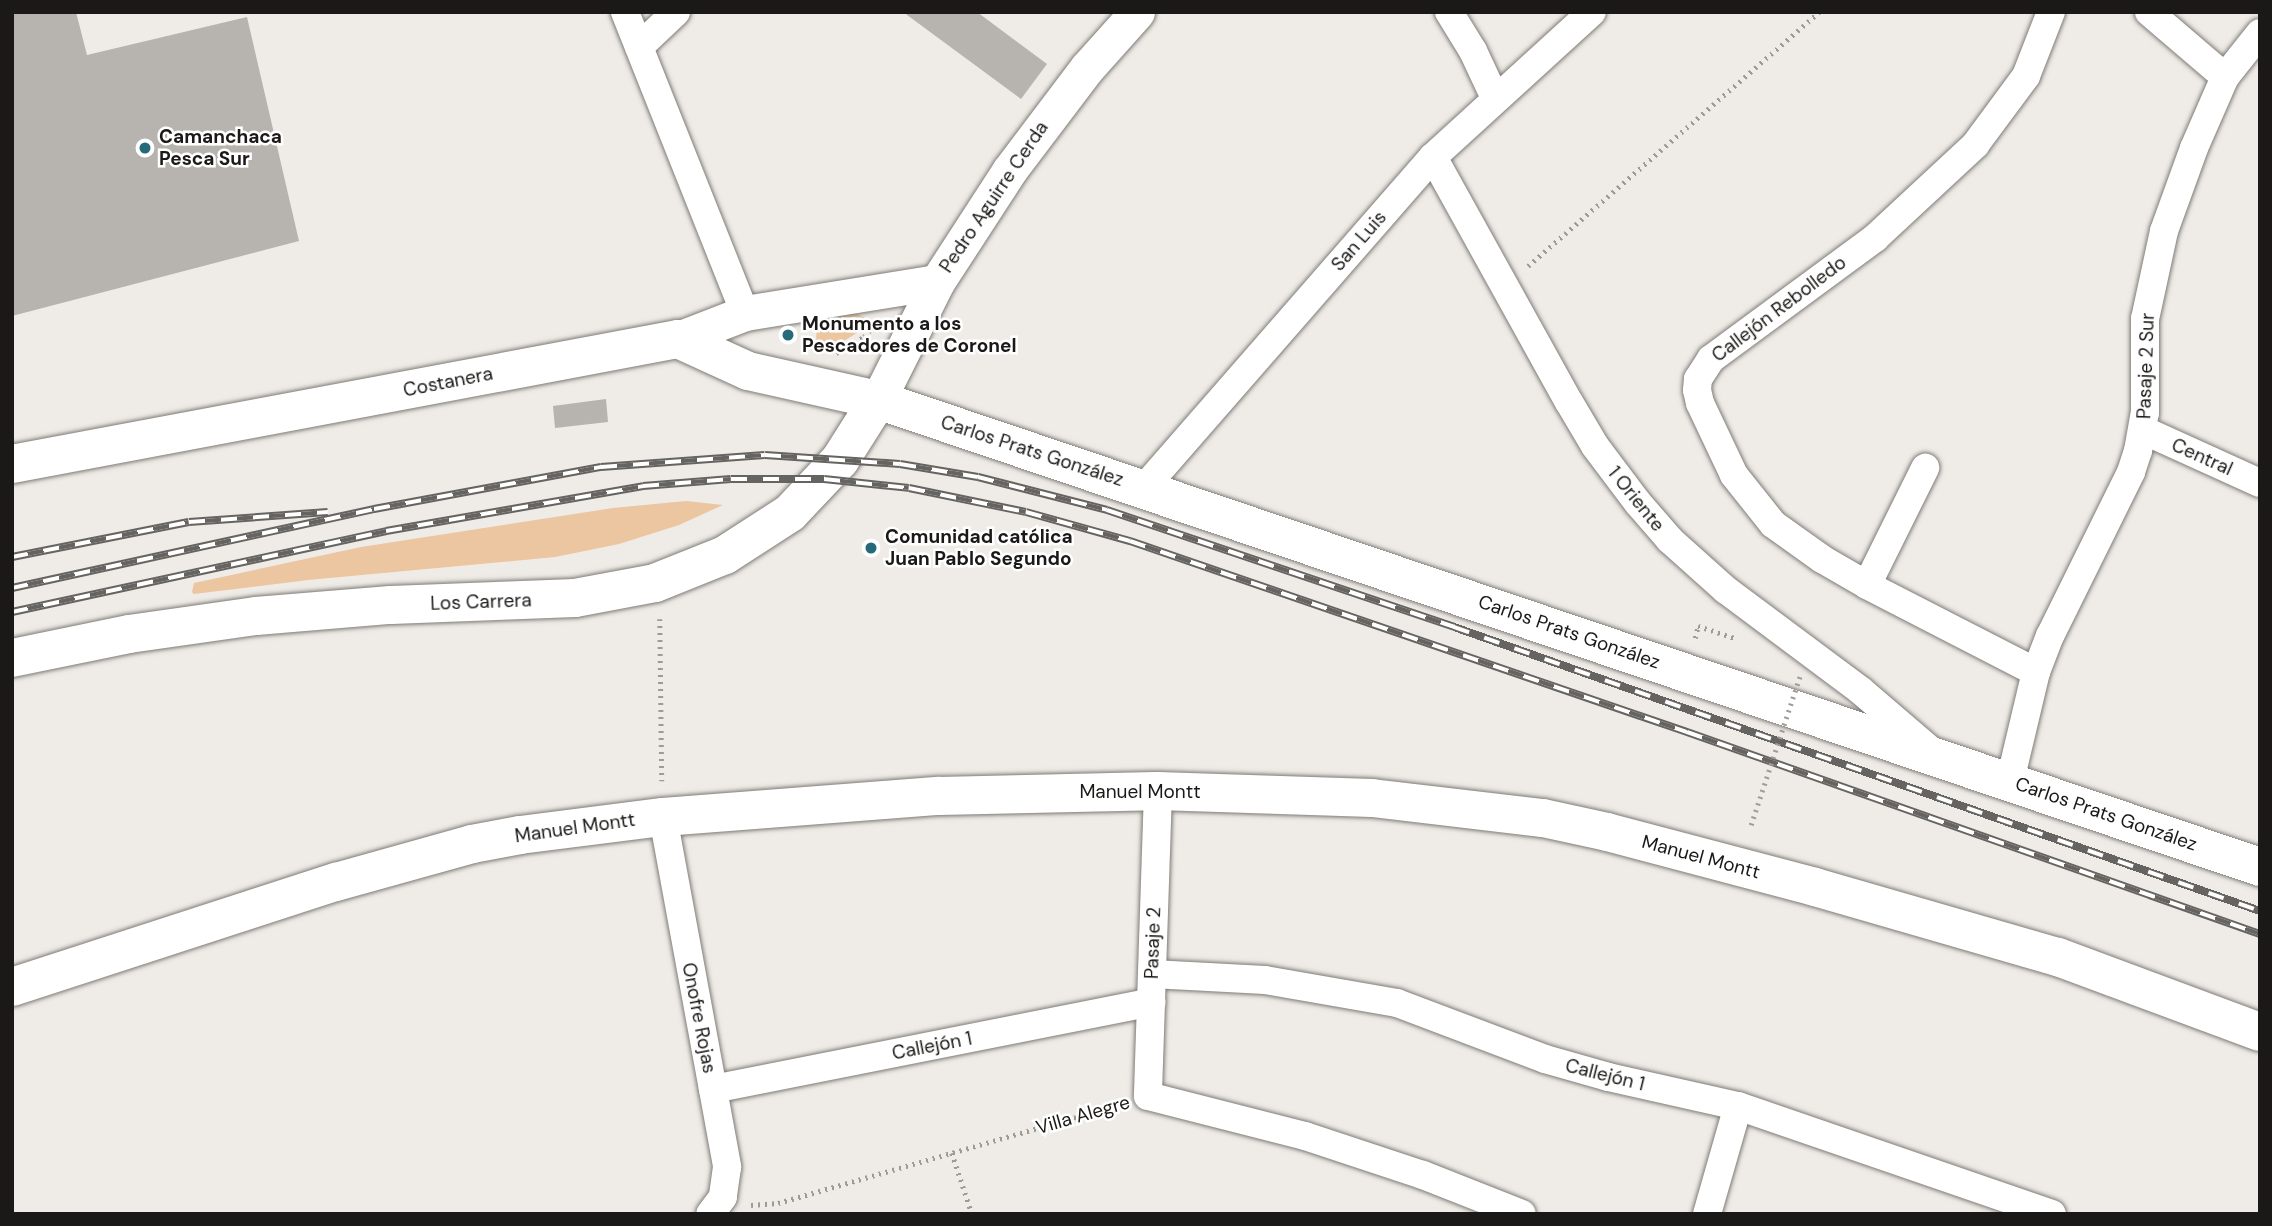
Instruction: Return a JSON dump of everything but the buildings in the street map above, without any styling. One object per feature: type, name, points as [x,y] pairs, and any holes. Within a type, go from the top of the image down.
[{"type":"main road","points":[[678,339],[748,371],[878,400]]},
{"type":"main road","name":"Costanera","points":[[12,464],[678,339]]},
{"type":"main road","name":"Carlos Prats González","points":[[878,400],[2260,867]]},
{"type":"main road","name":"Los Carrera","points":[[12,658],[128,634],[256,616],[391,605],[575,598],[654,583],[725,555],[790,513],[840,460],[878,400]]},
{"type":"main road","name":"Manuel Montt","points":[[12,987],[336,882],[458,848],[557,829],[663,817],[939,796],[1158,790],[1372,798],[1543,818],[1607,832],[1815,887],[2058,957],[2260,1032]]},
{"type":"street","points":[[625,12],[745,313]]},
{"type":"street","points":[[639,47],[676,12]]},
{"type":"street","name":"Pedro Aguirre Cerda","points":[[878,400],[922,284],[1053,111],[1137,12]]},
{"type":"street","points":[[1449,12],[1473,51],[1495,98]]},
{"type":"street","name":"San Luis","points":[[1144,488],[1433,157],[1592,12]]},
{"type":"street","name":"Callejón Rebolledo","points":[[2036,672],[1867,585],[1796,542],[1759,510],[1722,454],[1700,403],[1698,379],[1711,359],[1875,238],[1975,145],[2026,76],[2044,37],[2051,12]]},
{"type":"street","points":[[2148,12],[2225,77]]},
{"type":"street","name":"Pasaje 2 Sur","points":[[2010,781],[2036,672],[2050,636],[2131,472],[2143,430],[2143,350],[2152,274],[2178,189],[2225,77],[2260,33]]},
{"type":"street","name":"1 Oriente","points":[[1433,157],[1595,446],[1637,503],[1670,540],[1726,590],[1860,690],[1938,757]]},
{"type":"street","points":[[678,339],[745,313],[922,284]]},
{"type":"street","name":"Central","points":[[2143,430],[2260,483]]},
{"type":"street","points":[[1867,585],[1925,468]]},
{"type":"street","name":"Pasaje 2","points":[[1148,1096],[1158,790]]},
{"type":"street","name":"Onofre Rojas","points":[[663,817],[727,1167],[726,1188],[715,1209]]},
{"type":"street","name":"Callejón 1","points":[[1152,974],[1265,980],[1358,994],[1434,1016],[1579,1069],[1738,1106],[2052,1214]]},
{"type":"street","name":"Callejón 1","points":[[713,1089],[1151,1002]]},
{"type":"street","name":"Villa Alegre","points":[[1148,1096],[1305,1136],[1423,1175],[1521,1214]]},
{"type":"street","points":[[1707,1214],[1738,1106]]},
{"type":"path","points":[[1506,285],[1819,12]]},
{"type":"path","points":[[789,379],[864,337],[922,284]]},
{"type":"path","points":[[662,621],[662,774]]},
{"type":"path","points":[[1708,643],[1694,639],[1698,626],[1746,642]]},
{"type":"path","points":[[1751,825],[1801,673],[1787,669]]},
{"type":"path","name":"Villa Alegre","points":[[715,1209],[778,1203],[1148,1096]]},
{"type":"path","points":[[952,1153],[972,1214]]},
{"type":"shaded area","points":[[854,312],[865,318],[866,327],[833,348],[816,348],[817,315]]},
{"type":"shaded area","points":[[686,501],[723,505],[679,525],[619,544],[555,557],[308,580],[194,594],[192,592],[194,583],[361,547],[613,508]]},
{"type":"railway","points":[[12,588],[374,509],[601,467],[765,455],[900,464],[978,477],[1107,510],[1454,627],[2260,911]]},
{"type":"railway","points":[[12,612],[386,531],[643,486],[731,479],[824,479],[909,488],[1026,512],[1130,541],[1687,732],[2260,934]]},
{"type":"railway","points":[[12,557],[189,522],[328,512]]},
{"type":"place","name":"Camanchaca Pesca Sur","points":[[145,148]]},
{"type":"place","name":"Monumento a los Pescadores de Coronel","points":[[788,335]]},
{"type":"place","name":"Comunidad católica Juan Pablo Segundo","points":[[871,548]]}]
